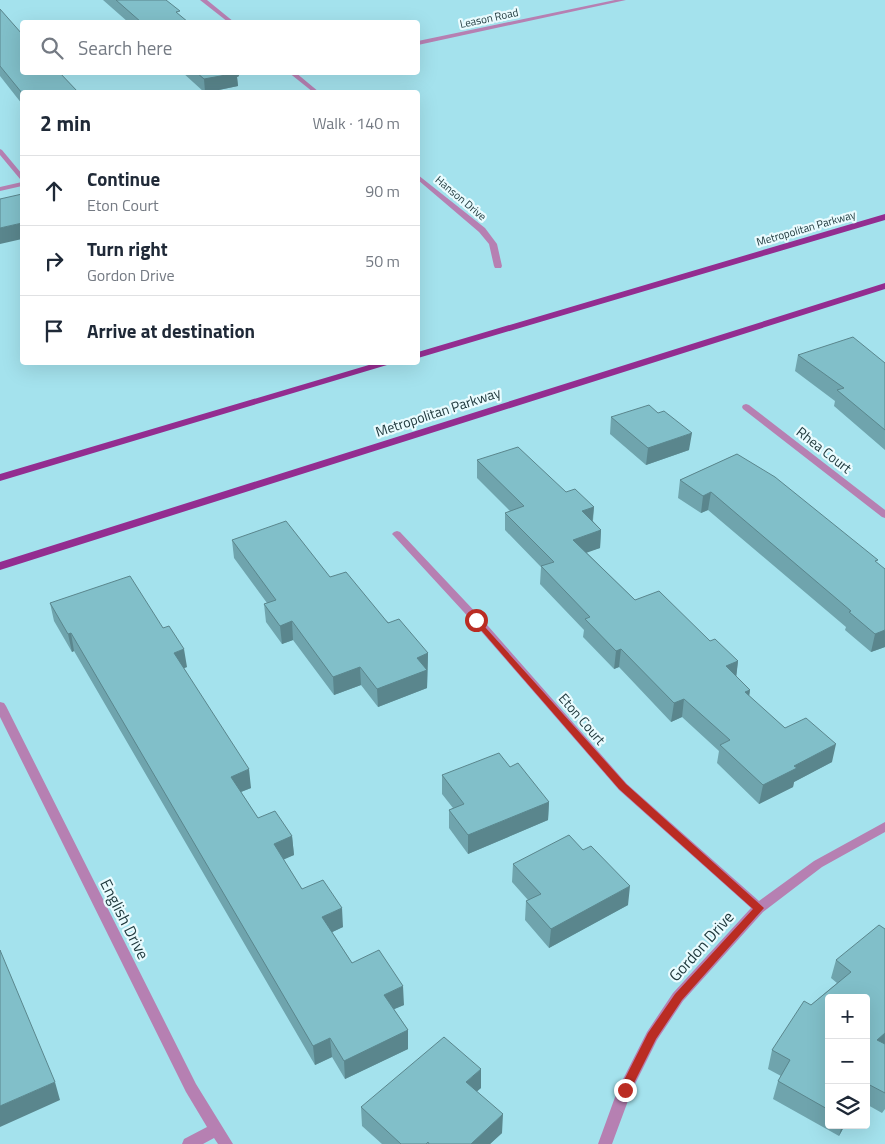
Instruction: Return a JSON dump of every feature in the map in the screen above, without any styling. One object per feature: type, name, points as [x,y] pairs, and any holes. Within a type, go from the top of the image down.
[{"type":"main road","name":"Metropolitan Parkway","points":[[420,354],[885,217]]},
{"type":"main road","name":"Metropolitan Parkway","points":[[0,566],[885,286]]},
{"type":"main road","points":[[0,478],[382,365]]},
{"type":"street","points":[[203,0],[228,20]]},
{"type":"street","name":"Leason Road","points":[[420,43],[623,0]]},
{"type":"street","points":[[296,75],[314,90]]},
{"type":"street","points":[[0,151],[20,176]]},
{"type":"street","name":"Hanson Drive","points":[[420,178],[482,230],[493,244],[498,266]]},
{"type":"street","points":[[0,189],[20,184]]},
{"type":"street","name":"Rhea Court","points":[[746,407],[885,515]]},
{"type":"street","name":"Eton Court","points":[[397,534],[476,620],[623,787],[759,908]]},
{"type":"street","name":"English Drive","points":[[0,706],[191,1088],[215,1130],[226,1144]]},
{"type":"street","name":"Gordon Drive","points":[[605,1144],[625,1090],[652,1036],[678,997],[759,908],[818,864],[885,826]]},
{"type":"street","points":[[189,1144],[215,1130]]},
{"type":"building","points":[[116,0],[166,0],[180,11],[176,12],[186,20],[139,20]]},
{"type":"building","points":[[0,9],[20,32],[20,75],[62,75],[76,90],[20,91],[0,66]]},
{"type":"building","points":[[199,75],[226,75],[204,79]]},
{"type":"building","points":[[20,194],[20,223],[0,228],[0,199]]},
{"type":"building","points":[[853,337],[885,363],[885,430],[837,390],[844,388],[798,355]]},
{"type":"building","points":[[649,405],[658,413],[664,411],[692,433],[648,448],[611,417]]},
{"type":"building","points":[[518,447],[566,492],[575,489],[594,507],[582,511],[601,530],[573,540],[635,600],[659,591],[710,641],[715,639],[738,661],[726,666],[750,690],[745,692],[785,728],[806,718],[836,744],[794,766],[797,768],[763,785],[720,745],[730,740],[684,699],[674,703],[621,649],[616,651],[585,619],[590,617],[541,566],[554,562],[505,513],[524,506],[477,460]]},
{"type":"building","points":[[737,454],[775,477],[878,560],[875,561],[885,569],[885,630],[875,634],[849,612],[851,611],[711,492],[703,496],[680,480]]},
{"type":"building","points":[[286,521],[330,577],[346,572],[388,623],[399,619],[428,653],[417,658],[427,670],[377,689],[360,667],[333,677],[292,621],[280,626],[264,604],[276,600],[232,540]]},
{"type":"building","points":[[130,576],[163,628],[169,626],[184,649],[174,653],[249,769],[231,777],[258,818],[275,811],[292,836],[274,844],[302,889],[323,880],[342,908],[322,917],[352,963],[379,950],[403,986],[384,995],[408,1030],[344,1061],[330,1038],[313,1046],[71,633],[68,634],[50,603]]},
{"type":"building","points":[[499,753],[510,767],[518,763],[549,802],[468,835],[449,810],[464,804],[442,775]]},
{"type":"building","points":[[569,835],[583,850],[591,846],[630,886],[551,929],[526,901],[541,894],[513,864]]},
{"type":"building","points":[[879,925],[885,929],[885,1033],[877,1040],[885,1044],[885,1093],[870,1085],[870,994],[825,994],[825,1108],[778,1081],[790,1060],[772,1050],[804,1001],[811,1005],[851,972],[836,960]]},
{"type":"building","points":[[0,950],[55,1082],[0,1106]]},
{"type":"building","points":[[444,1037],[481,1069],[466,1082],[503,1114],[471,1144],[429,1144],[428,1142],[426,1144],[401,1144],[361,1107]]},
{"type":"route","points":[[476,620],[623,787],[759,908],[678,997],[652,1036],[625,1090]]}]
